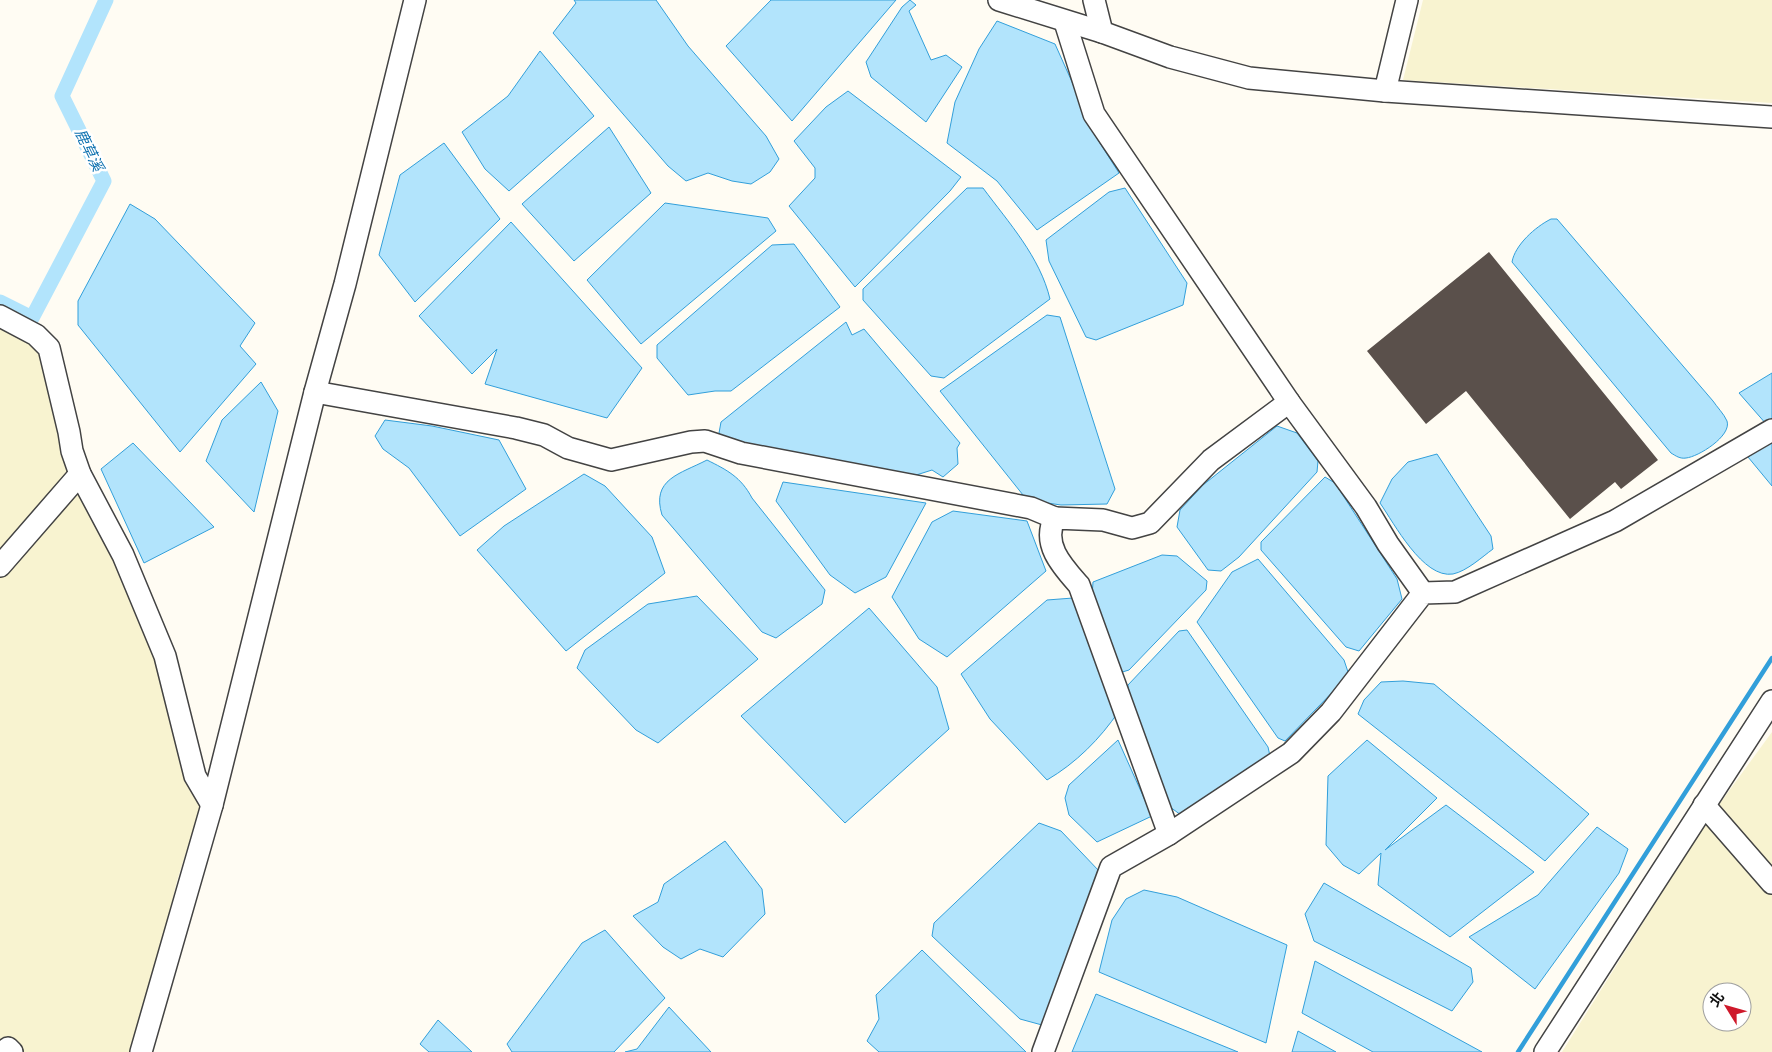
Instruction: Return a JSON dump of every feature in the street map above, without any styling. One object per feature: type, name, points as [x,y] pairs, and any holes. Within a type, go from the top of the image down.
[{"type":"street","points":[[141,1052],[212,805],[315,392],[345,284],[415,0]]},
{"type":"street","points":[[999,0],[1102,32],[1170,57],[1250,78],[1385,91],[1772,117]]},
{"type":"street","points":[[1094,0],[1102,32]]},
{"type":"street","points":[[1385,91],[1407,0]]},
{"type":"street","points":[[1066,22],[1094,114],[1289,402],[1366,508],[1388,544],[1424,593]]},
{"type":"street","points":[[0,316],[36,335],[49,348],[70,432],[72,451],[80,474],[123,555],[166,656],[195,776],[212,805]]},
{"type":"street","points":[[315,392],[516,428],[544,435],[568,448],[611,460],[691,442],[705,441],[741,453],[1031,508],[1055,518],[1103,520],[1132,528],[1150,523],[1211,460],[1289,402]]},
{"type":"street","points":[[1424,593],[1455,592],[1615,521],[1772,430]]},
{"type":"street","points":[[0,566],[80,474]]},
{"type":"street","points":[[1055,518],[1049,537],[1059,562],[1079,585],[1169,834]]},
{"type":"street","points":[[1043,1052],[1111,867],[1169,834],[1291,753],[1331,712],[1424,593]]},
{"type":"street","points":[[1545,1052],[1772,701]]},
{"type":"street","points":[[1704,805],[1772,883]]},
{"type":"shaded area","points":[[1423,0],[1772,0],[1772,103],[1403,80]]},
{"type":"shaded area","points":[[0,316],[36,335],[212,805],[193,830],[177,881],[136,1052],[0,1052]]},
{"type":"shaded area","points":[[1772,732],[1772,1052],[1562,1052],[1707,821]]},
{"type":"water","points":[[574,0],[656,0],[688,46],[766,136],[779,159],[770,172],[751,184],[732,181],[708,173],[686,181],[668,166],[553,33],[576,3]]},
{"type":"water","points":[[771,0],[896,0],[792,121],[726,46]]},
{"type":"water","points":[[910,0],[916,5],[909,11],[931,60],[946,55],[962,67],[926,122],[871,77],[866,62],[902,7]]},
{"type":"water","points":[[997,21],[1055,44],[1098,140],[1119,173],[1037,230],[997,181],[947,143],[955,102],[979,49]]},
{"type":"water","points":[[540,51],[594,116],[509,191],[485,169],[462,132],[508,96]]},
{"type":"water","points":[[848,91],[961,177],[950,191],[855,287],[789,206],[815,178],[815,168],[794,141],[826,107]]},
{"type":"water","points":[[609,127],[651,193],[574,261],[522,204]]},
{"type":"water","points":[[444,143],[500,219],[415,302],[379,255],[400,175]]},
{"type":"water","points":[[967,188],[983,188],[1013,227],[1039,269],[1050,299],[944,378],[931,376],[863,300],[863,289]]},
{"type":"water","points":[[1125,188],[1187,283],[1183,305],[1096,340],[1086,337],[1049,261],[1046,240],[1109,192]]},
{"type":"water","points":[[665,203],[768,218],[776,231],[641,344],[587,280]]},
{"type":"water","points":[[130,204],[155,219],[255,323],[240,346],[256,364],[180,452],[78,325],[78,301]]},
{"type":"water","points":[[1551,219],[1557,219],[1722,413],[1727,421],[1727,427],[1719,439],[1706,450],[1686,458],[1680,458],[1671,453],[1512,262],[1521,243]]},
{"type":"water","points":[[511,222],[642,368],[607,418],[485,384],[497,349],[472,374],[419,316]]},
{"type":"water","points":[[794,244],[840,307],[731,391],[688,395],[657,358],[657,345],[772,245]]},
{"type":"water","points":[[1047,315],[1060,317],[1115,489],[1107,504],[1061,505],[1027,500],[940,391]]},
{"type":"water","points":[[846,322],[852,335],[864,329],[960,443],[957,448],[958,464],[943,477],[932,470],[910,477],[725,441],[719,433],[721,422]]},
{"type":"water","points":[[1772,373],[1772,422],[1767,425],[1739,393]]},
{"type":"water","points":[[261,382],[278,411],[254,512],[206,461],[222,420]]},
{"type":"water","points":[[385,420],[432,426],[499,440],[526,489],[460,536],[409,468],[383,449],[375,436]]},
{"type":"water","points":[[1277,426],[1297,433],[1318,461],[1317,472],[1239,557],[1221,571],[1208,570],[1177,527],[1180,510],[1203,485]]},
{"type":"water","points":[[1772,441],[1772,486],[1748,457]]},
{"type":"water","points":[[133,443],[214,527],[144,563],[101,469]]},
{"type":"water","points":[[1437,454],[1491,536],[1493,549],[1469,567],[1453,574],[1442,573],[1431,568],[1420,559],[1401,536],[1380,503],[1392,479],[1408,462]]},
{"type":"water","points":[[707,460],[738,479],[825,590],[822,604],[776,638],[762,632],[662,515],[660,503],[664,485],[678,474]]},
{"type":"water","points":[[584,474],[605,486],[652,537],[665,573],[566,651],[477,550],[504,526]]},
{"type":"water","points":[[1325,477],[1335,483],[1397,579],[1402,599],[1359,651],[1346,647],[1261,550],[1261,542]]},
{"type":"water","points":[[783,482],[926,503],[886,577],[855,593],[830,575],[776,501]]},
{"type":"water","points":[[953,511],[1027,521],[1046,571],[947,657],[919,639],[892,597],[932,522]]},
{"type":"water","points":[[1162,555],[1177,556],[1207,581],[1206,590],[1129,670],[1119,673],[1092,597],[1093,582]]},
{"type":"water","points":[[1258,559],[1344,660],[1349,675],[1285,741],[1278,738],[1197,622],[1232,572]]},
{"type":"water","points":[[697,596],[758,659],[658,743],[636,730],[577,668],[585,650],[648,604]]},
{"type":"water","points":[[1073,598],[1119,711],[1087,750],[1047,780],[990,719],[961,674],[1047,600]]},
{"type":"water","points":[[869,608],[937,687],[949,729],[845,823],[741,716]]},
{"type":"water","points":[[1187,630],[1268,747],[1270,756],[1181,815],[1170,807],[1128,714],[1128,685],[1179,631]]},
{"type":"water","points":[[1403,681],[1434,684],[1589,814],[1545,861],[1358,714],[1364,700],[1381,682]]},
{"type":"water","points":[[1118,740],[1152,816],[1097,842],[1069,815],[1065,798],[1069,785]]},
{"type":"water","points":[[1367,740],[1437,798],[1385,850],[1446,805],[1534,872],[1450,937],[1378,885],[1381,853],[1359,874],[1343,865],[1326,845],[1328,776]]},
{"type":"water","points":[[1039,823],[1061,831],[1099,871],[1042,1025],[1020,1019],[932,936],[934,923]]},
{"type":"water","points":[[1597,827],[1628,849],[1619,873],[1535,989],[1469,937],[1538,895]]},
{"type":"water","points":[[725,841],[762,889],[765,914],[723,957],[700,949],[681,959],[663,947],[633,916],[658,902],[664,884]]},
{"type":"water","points":[[1324,883],[1471,968],[1473,982],[1452,1011],[1314,941],[1305,914]]},
{"type":"water","points":[[1144,890],[1177,897],[1287,945],[1266,1043],[1099,972],[1112,920],[1126,899]]},
{"type":"water","points":[[605,930],[665,998],[614,1052],[512,1052],[507,1044],[582,943]]},
{"type":"water","points":[[922,950],[1026,1052],[879,1052],[867,1041],[879,1019],[876,995]]},
{"type":"water","points":[[1315,961],[1482,1052],[1373,1052],[1302,1013]]},
{"type":"water","points":[[1096,994],[1238,1052],[1072,1052]]},
{"type":"water","points":[[669,1007],[711,1052],[625,1052],[637,1049]]},
{"type":"water","points":[[438,1020],[472,1052],[429,1052],[420,1044]]},
{"type":"water","points":[[1298,1031],[1336,1052],[1292,1052]]},
{"type":"building","points":[[1489,252],[1658,460],[1621,489],[1615,482],[1570,519],[1466,391],[1426,424],[1367,351]]},
{"type":"waterway","name":"鹿草溪","points":[[0,302],[32,318],[104,181],[62,96],[106,0]]},
{"type":"waterway","points":[[1518,1052],[1772,658]]}]
